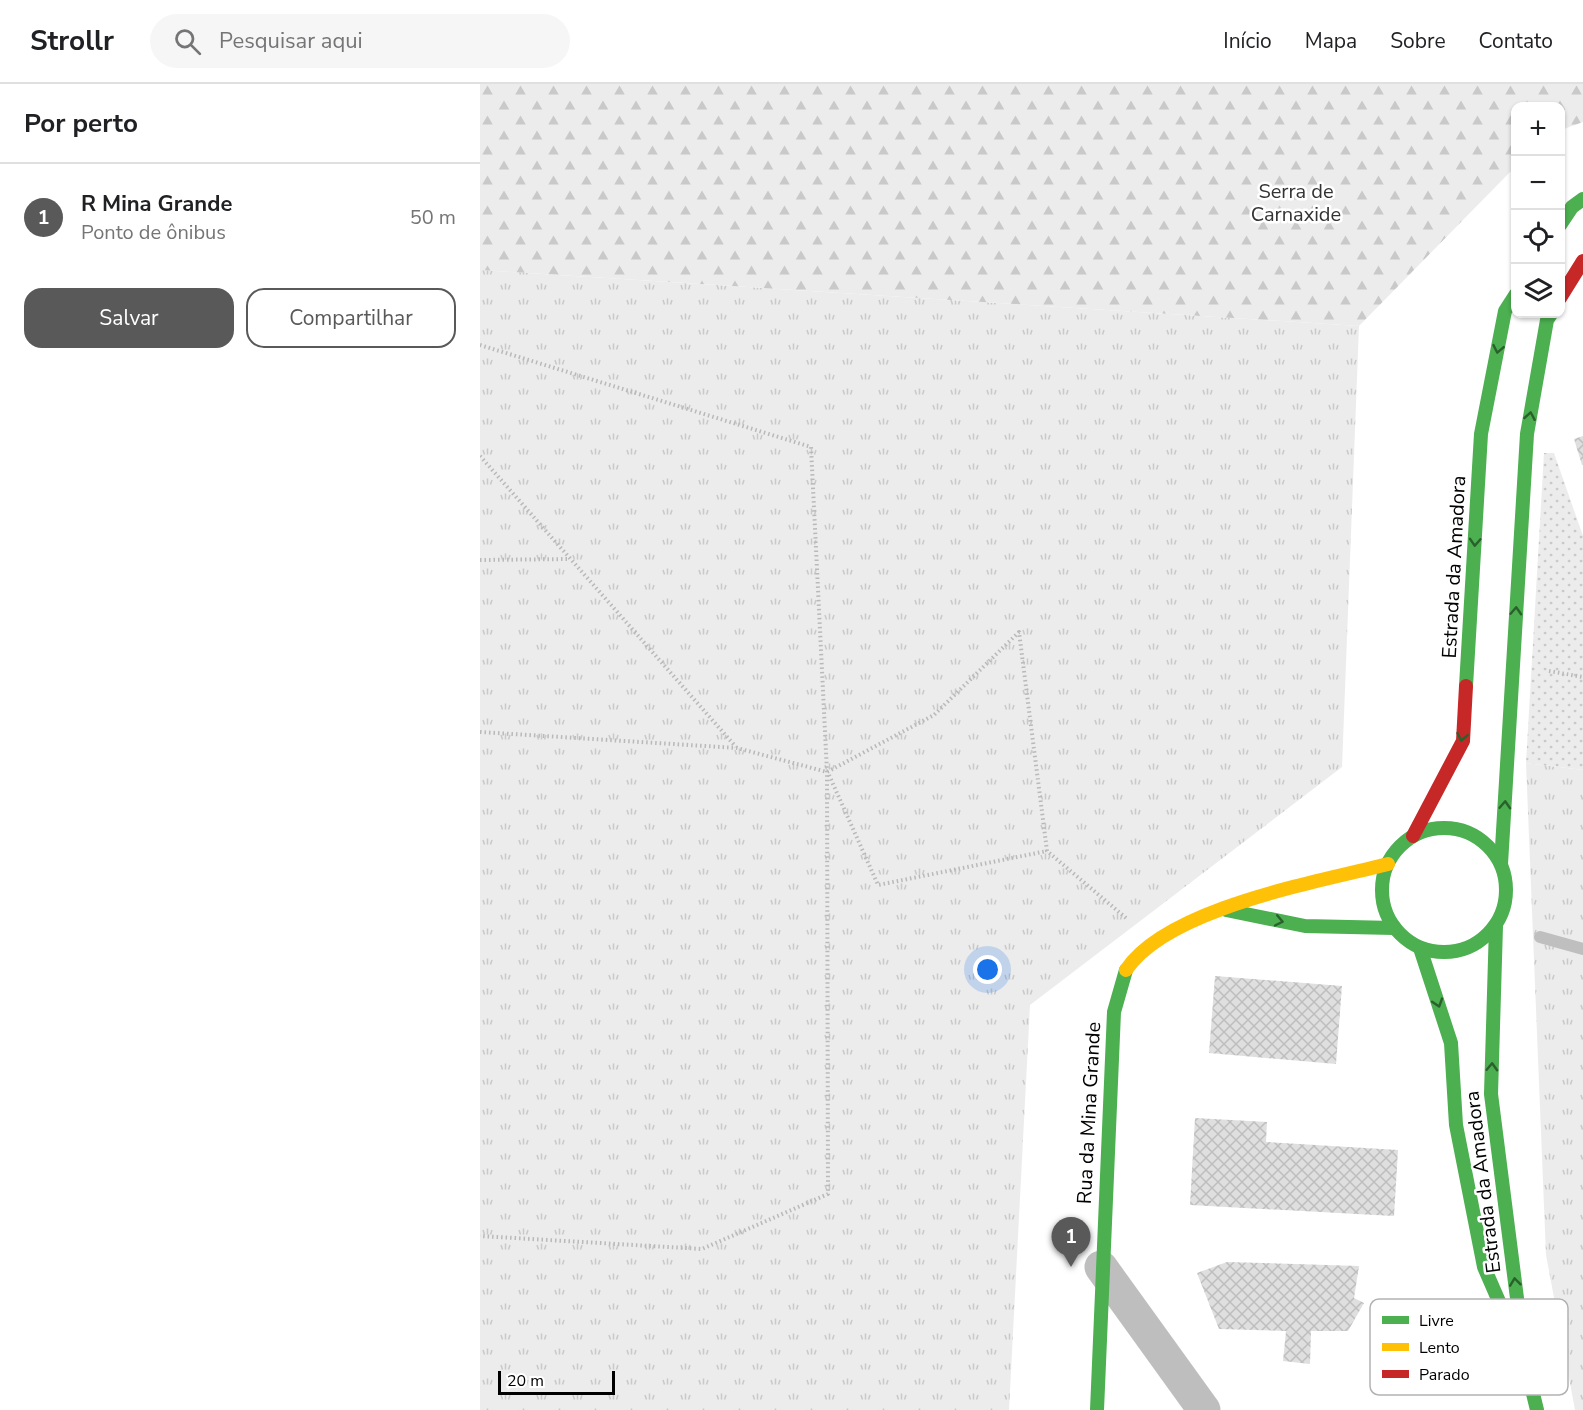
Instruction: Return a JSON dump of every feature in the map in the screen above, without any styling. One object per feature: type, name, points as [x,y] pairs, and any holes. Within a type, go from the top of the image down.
[{"type":"street","points":[[1565,218],[1572,207],[1583,199]]},
{"type":"street","points":[[1565,290],[1583,261]]},
{"type":"street","name":"Estrada da Amadora","points":[[1413,836],[1463,741],[1482,434],[1505,311],[1511,301]]},
{"type":"street","points":[[1501,864],[1527,434],[1548,318]]},
{"type":"street","points":[[1454,828],[1473,834],[1490,847],[1501,864],[1507,885],[1505,906],[1496,926],[1482,941],[1462,950],[1441,953],[1420,948],[1406,940],[1394,928],[1382,897],[1383,880],[1388,864],[1398,848],[1413,836],[1432,829],[1454,828]]},
{"type":"street","name":"Rua da Mina Grande","points":[[1097,1410],[1101,1268],[1114,1012],[1127,969],[1154,941],[1221,909],[1388,864]]},
{"type":"street","points":[[1221,909],[1305,926],[1394,928]]},
{"type":"street","name":"Estrada da Amadora","points":[[1496,926],[1491,1094],[1517,1299]]},
{"type":"street","name":"Estrada da Amadora","points":[[1420,948],[1451,1043],[1456,1125],[1484,1268],[1498,1299]]},
{"type":"street","points":[[1101,1268],[1204,1410]]},
{"type":"street","name":"Estrada da Amadora","points":[[1533,1395],[1537,1410]]},
{"type":"path","points":[[480,345],[811,447],[827,772],[828,1194],[702,1249],[480,1236]]},
{"type":"path","points":[[480,456],[737,748]]},
{"type":"path","points":[[480,560],[570,559]]},
{"type":"path","points":[[480,732],[737,748],[827,772],[934,714],[1019,632],[1047,851],[1154,941]]},
{"type":"path","points":[[827,772],[878,885],[1047,851]]},
{"type":"green space","name":"Serra de Carnaxide","points":[[480,84],[1583,84],[1583,122],[1565,129],[1565,102],[1511,102],[1511,171],[1359,326],[480,270]]},
{"type":"green space","points":[[480,270],[1359,326],[1342,767],[1030,1005],[1009,1410],[480,1410]]},
{"type":"green space","points":[[1544,453],[1554,453],[1583,536],[1583,770],[1526,763]]},
{"type":"green space","points":[[1526,763],[1583,770],[1583,1410],[1575,1410],[1568,1373],[1568,1299],[1554,1299],[1546,1255]]},
{"type":"building","points":[[1583,436],[1583,465],[1582,465],[1574,439]]},
{"type":"building","points":[[1215,976],[1342,986],[1336,1064],[1209,1053]]},
{"type":"building","points":[[1195,1118],[1267,1122],[1266,1142],[1398,1150],[1394,1216],[1190,1205]]},
{"type":"building","points":[[1227,1262],[1359,1266],[1354,1298],[1364,1303],[1348,1331],[1311,1331],[1310,1364],[1283,1361],[1286,1331],[1219,1329],[1197,1273]]},
{"type":"waterway","points":[[1540,937],[1583,949]]},
{"type":"traffic: fast","points":[[1565,218],[1572,207],[1583,199]]},
{"type":"traffic: fast","points":[[1466,686],[1481,434],[1505,311],[1511,302]]},
{"type":"traffic: fast","points":[[1501,864],[1527,434],[1548,318]]},
{"type":"traffic: fast","points":[[1444,828],[1468,833],[1479,838],[1488,846],[1496,855],[1501,866],[1506,890],[1501,914],[1496,925],[1488,934],[1479,942],[1468,947],[1444,952],[1420,947],[1409,942],[1400,934],[1392,925],[1387,914],[1382,890],[1387,866],[1392,855],[1400,846],[1409,838],[1420,833],[1444,828]]},
{"type":"traffic: fast","points":[[1226,910],[1305,926],[1394,928]]},
{"type":"traffic: fast","points":[[1496,926],[1491,1094],[1517,1299]]},
{"type":"traffic: fast","points":[[1420,948],[1451,1043],[1456,1125],[1484,1267],[1498,1299]]},
{"type":"traffic: fast","points":[[1097,1410],[1114,1012],[1126,970]]},
{"type":"traffic: fast","points":[[1533,1395],[1537,1410]]},
{"type":"traffic: slow","points":[[1126,970],[1146,948],[1174,930],[1208,914],[1285,889],[1388,864]]},
{"type":"traffic: jam","points":[[1565,290],[1583,261]]},
{"type":"traffic: jam","points":[[1413,836],[1463,741],[1466,686]]},
{"type":"place","name":"R Mina Grande","points":[[1071,1267]]}]
